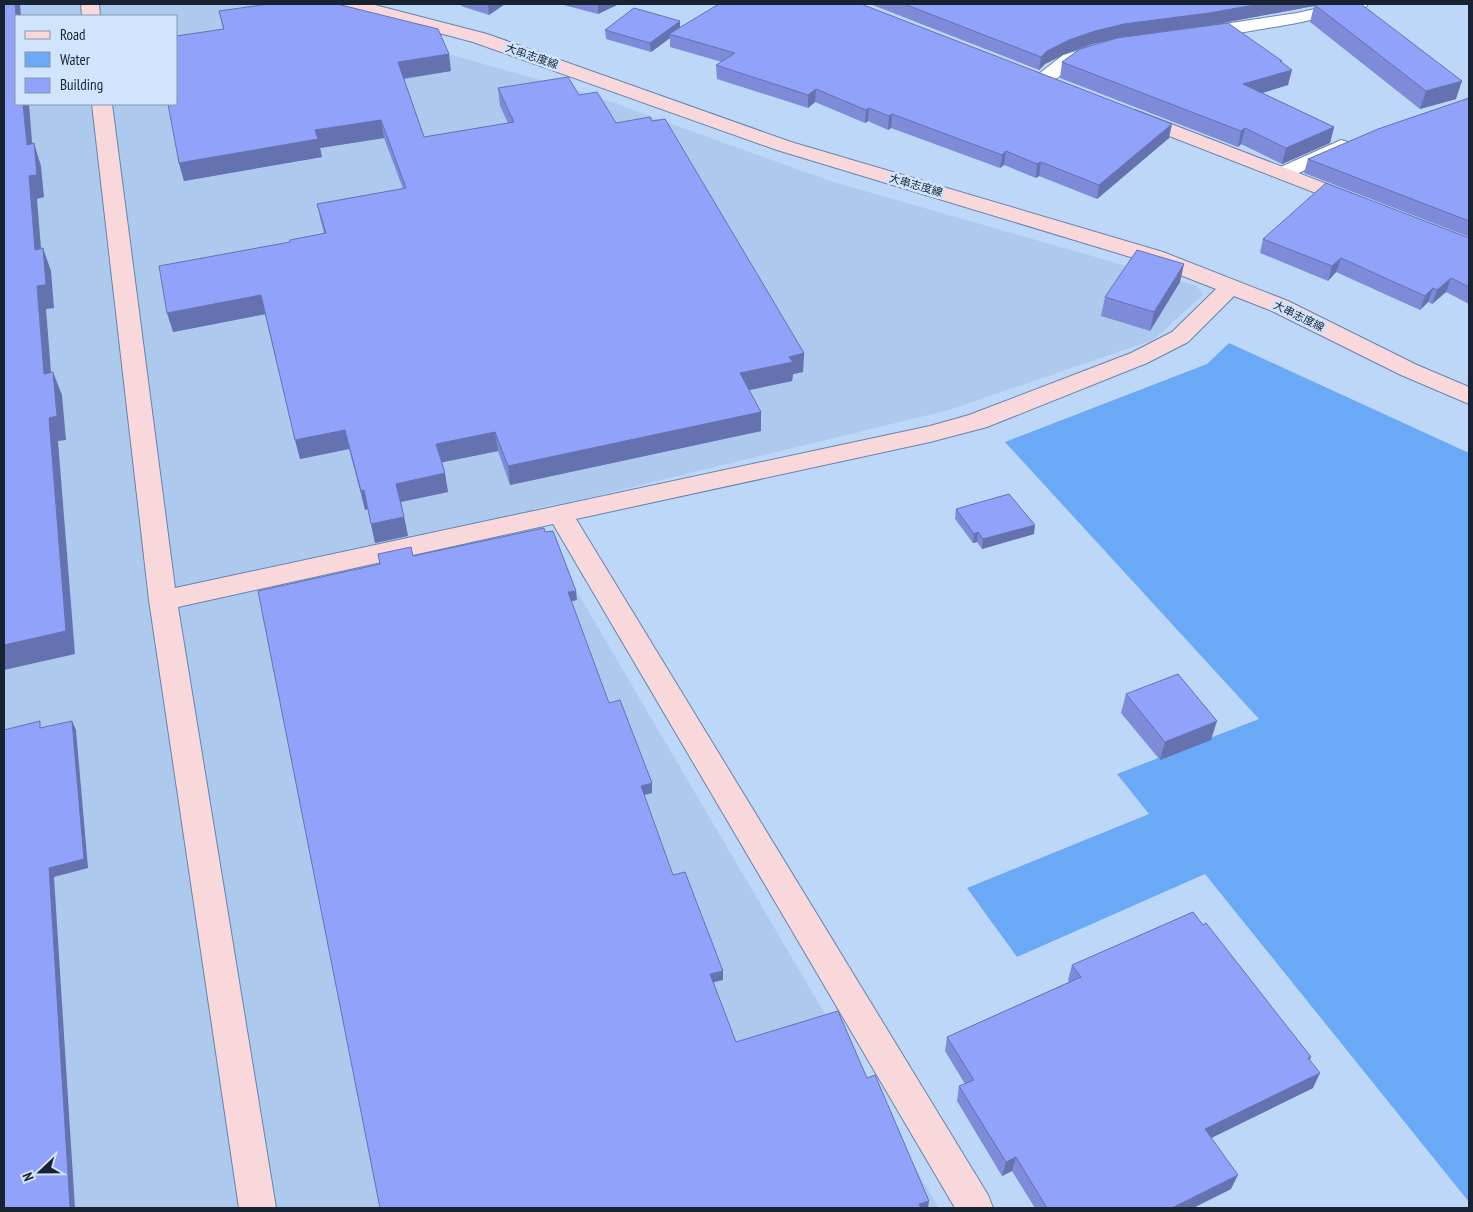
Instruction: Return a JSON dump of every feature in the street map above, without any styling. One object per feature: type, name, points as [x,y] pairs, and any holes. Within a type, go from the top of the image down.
[{"type":"street","name":"大串志度線","points":[[351,4],[480,38],[784,146],[1156,257],[1280,306],[1409,370],[1469,396]]},
{"type":"street","points":[[1181,37],[1297,18],[1359,4]]},
{"type":"street","points":[[1060,87],[1032,76],[1070,59],[1112,46]]},
{"type":"street","points":[[102,105],[163,600],[257,1208]]},
{"type":"street","points":[[1116,109],[1374,209]]},
{"type":"street","points":[[1283,173],[1361,137]]},
{"type":"street","points":[[163,600],[930,434],[978,421],[1139,358],[1180,337],[1231,286]]},
{"type":"street","points":[[560,514],[975,1208]]},
{"type":"shaded area","points":[[4,4],[252,4],[315,16],[586,93],[830,181],[1197,286],[1203,295],[1153,340],[949,410],[588,498],[533,509],[549,544],[939,1208],[4,1208]]},
{"type":"water","points":[[1229,343],[1469,453],[1469,1202],[1205,874],[1017,957],[967,888],[1149,814],[1117,774],[1259,719],[1005,442],[1207,364]]},
{"type":"building","points":[[4,4],[15,4],[15,105],[23,105],[27,145],[34,143],[37,175],[29,176],[35,250],[43,248],[46,285],[37,286],[44,374],[53,372],[57,416],[49,418],[66,631],[4,645]]},
{"type":"building","points":[[269,4],[337,4],[438,29],[449,54],[398,62],[424,137],[514,122],[498,88],[568,77],[579,95],[597,92],[616,123],[650,117],[652,121],[665,119],[804,353],[789,357],[793,362],[740,373],[761,412],[508,466],[495,432],[436,444],[445,473],[396,484],[404,517],[371,524],[364,490],[361,491],[345,430],[295,440],[261,295],[167,313],[159,266],[290,242],[290,240],[326,233],[317,204],[406,188],[381,120],[315,130],[318,139],[179,163],[168,105],[178,105],[178,36],[224,29],[219,11]]},
{"type":"building","points":[[719,4],[861,4],[1172,124],[1099,185],[1041,162],[1037,164],[1006,151],[1002,155],[892,114],[889,116],[869,108],[866,110],[816,89],[808,95],[716,65],[735,53],[669,34]]},
{"type":"building","points":[[904,4],[1260,4],[1124,24],[1095,31],[1069,40],[1047,51],[1041,57]]},
{"type":"building","points":[[1361,4],[1462,81],[1426,91],[1315,5]]},
{"type":"building","points":[[634,8],[680,21],[650,43],[605,30]]},
{"type":"building","points":[[1228,23],[1292,70],[1243,84],[1334,127],[1286,148],[1245,128],[1241,131],[1062,62],[1080,49],[1117,38]]},
{"type":"building","points":[[1469,98],[1469,221],[1308,159],[1378,129]]},
{"type":"building","points":[[1326,183],[1469,238],[1469,287],[1451,278],[1437,290],[1433,288],[1425,296],[1341,258],[1332,266],[1263,239]]},
{"type":"building","points":[[1137,250],[1184,264],[1154,312],[1105,297]]},
{"type":"building","points":[[1009,494],[1035,525],[983,539],[978,532],[974,534],[956,509]]},
{"type":"building","points":[[544,528],[545,532],[553,531],[576,591],[568,592],[609,703],[620,700],[652,783],[641,786],[673,875],[685,872],[723,971],[710,974],[736,1042],[838,1011],[867,1078],[875,1075],[929,1201],[919,1204],[921,1208],[380,1208],[258,591],[380,564],[378,554],[411,547],[413,556]]},
{"type":"building","points":[[1178,674],[1217,721],[1165,742],[1126,694]]},
{"type":"building","points":[[40,721],[40,728],[72,721],[84,859],[49,868],[70,1208],[4,1208],[4,730]]},
{"type":"building","points":[[1193,912],[1203,925],[1206,923],[1311,1057],[1308,1058],[1320,1073],[1205,1129],[1238,1175],[1172,1208],[1047,1208],[1016,1157],[1006,1162],[959,1086],[974,1080],[947,1037],[1081,977],[1072,965]]}]
